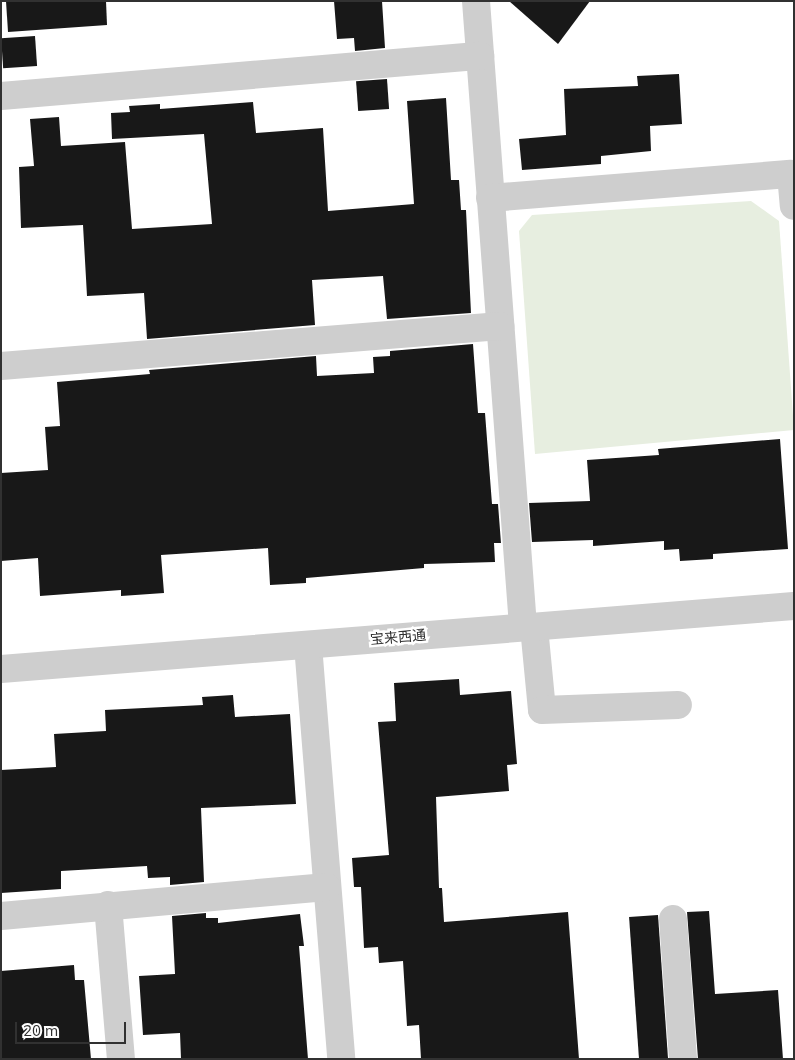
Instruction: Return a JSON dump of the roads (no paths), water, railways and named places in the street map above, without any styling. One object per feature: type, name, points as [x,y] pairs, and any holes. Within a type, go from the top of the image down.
[{"type":"street","points":[[476,1],[500,326],[529,627],[542,710],[678,705]]},
{"type":"street","points":[[1,96],[480,56]]},
{"type":"street","points":[[490,198],[791,174],[794,206]]},
{"type":"street","points":[[1,366],[500,326]]},
{"type":"street","name":"宝来西通","points":[[1,669],[794,606]]},
{"type":"street","points":[[308,645],[340,1059]]},
{"type":"street","points":[[1,916],[327,886]]},
{"type":"street","points":[[108,905],[121,1059]]},
{"type":"street","points":[[673,919],[683,1059]]}]
